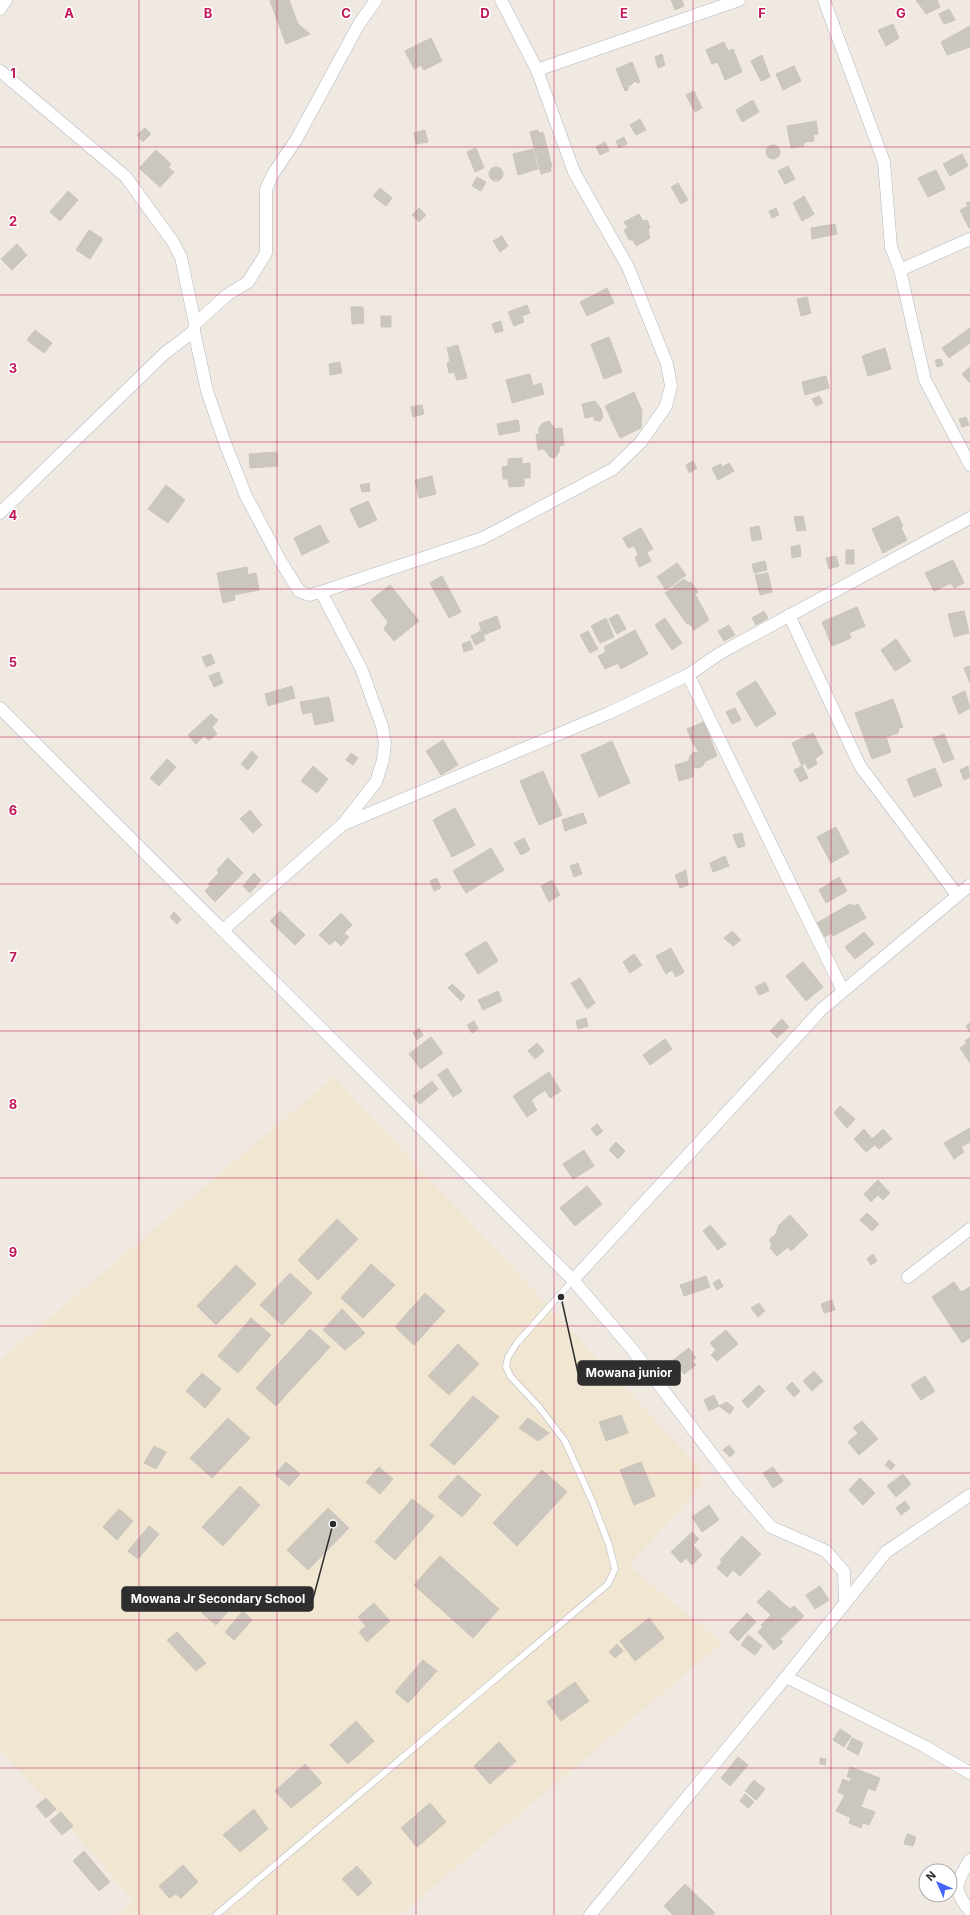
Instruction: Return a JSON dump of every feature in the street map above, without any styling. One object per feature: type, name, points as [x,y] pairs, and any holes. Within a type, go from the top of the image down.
[{"type":"street","points":[[0,9],[6,0]]},
{"type":"street","points":[[0,513],[165,352],[194,327],[222,299],[248,282],[266,253],[266,189],[273,174],[296,140],[360,24],[376,0]]},
{"type":"street","points":[[0,70],[126,177],[173,242],[181,257],[207,391],[225,443],[246,496],[280,560],[299,591],[309,595],[483,538],[606,473],[613,469],[641,442],[666,406],[671,386],[667,364],[628,267],[574,172],[537,70],[500,0]]},
{"type":"street","points":[[537,70],[739,0]]},
{"type":"street","points":[[824,0],[884,162],[891,247],[900,270],[925,380],[970,465]]},
{"type":"street","points":[[900,270],[970,239]]},
{"type":"street","points":[[343,824],[608,713],[688,675],[722,652],[970,518]]},
{"type":"street","points":[[223,930],[343,824],[376,782],[383,760],[385,743],[382,726],[361,668],[322,592]]},
{"type":"street","points":[[789,615],[860,766],[957,895]]},
{"type":"street","points":[[688,675],[843,990]]},
{"type":"street","points":[[0,708],[573,1280],[632,1349],[737,1487],[771,1527],[826,1551],[844,1572],[845,1602]]},
{"type":"street","points":[[573,1280],[822,1009],[970,885]]},
{"type":"street","points":[[908,1277],[970,1229]]},
{"type":"street","points":[[590,1915],[786,1677],[886,1552],[970,1495]]},
{"type":"street","points":[[786,1677],[924,1746],[970,1773]]},
{"type":"street","points":[[970,1860],[957,1882],[961,1900],[970,1911]]},
{"type":"lane","points":[[216,1915],[608,1584],[615,1569],[609,1545],[594,1503],[565,1441],[539,1407],[511,1377],[506,1367],[508,1357],[517,1343],[573,1280]]},
{"type":"shaded area","points":[[334,1077],[700,1468],[703,1483],[629,1566],[722,1643],[400,1915],[118,1915],[134,1901],[0,1749],[0,1360]]},
{"type":"building","points":[[289,0],[298,24],[310,34],[286,44],[270,1]]},
{"type":"building","points":[[671,0],[682,0],[684,6],[675,10]]},
{"type":"building","points":[[916,0],[937,0],[940,7],[926,14]]},
{"type":"building","points":[[949,9],[955,20],[944,24],[939,14]]},
{"type":"building","points":[[893,24],[899,38],[886,46],[878,30]]},
{"type":"building","points":[[970,26],[970,47],[947,55],[941,42]]},
{"type":"building","points":[[431,38],[442,61],[424,70],[421,65],[414,69],[405,51]]},
{"type":"building","points":[[724,42],[728,51],[733,49],[742,72],[725,80],[718,62],[712,64],[706,50]]},
{"type":"building","points":[[662,54],[665,65],[658,68],[655,57]]},
{"type":"building","points":[[762,55],[770,77],[761,81],[751,61]]},
{"type":"building","points":[[632,62],[640,82],[637,83],[635,81],[631,85],[628,85],[628,90],[625,91],[616,69]]},
{"type":"building","points":[[794,66],[801,81],[783,90],[776,74]]},
{"type":"building","points":[[694,91],[702,108],[695,112],[686,95]]},
{"type":"building","points":[[753,100],[759,112],[742,122],[736,110]]},
{"type":"building","points":[[640,119],[646,130],[636,135],[630,125]]},
{"type":"building","points":[[816,121],[818,134],[813,135],[814,141],[804,142],[804,146],[791,148],[787,126]]},
{"type":"building","points":[[145,128],[151,134],[143,142],[137,135]]},
{"type":"building","points":[[425,130],[428,142],[416,144],[414,133]]},
{"type":"building","points":[[538,130],[539,133],[543,132],[552,167],[550,167],[551,171],[541,174],[530,132]]},
{"type":"building","points":[[624,137],[627,144],[619,148],[616,141]]},
{"type":"building","points":[[605,142],[609,151],[600,155],[596,147]]},
{"type":"building","points":[[773,145],[778,147],[780,152],[778,157],[773,159],[768,157],[766,152],[768,147]]},
{"type":"building","points":[[476,148],[484,168],[475,172],[467,152]]},
{"type":"building","points":[[533,149],[538,169],[518,175],[513,154]]},
{"type":"building","points":[[156,150],[171,164],[168,167],[174,172],[160,187],[139,168]]},
{"type":"building","points":[[962,154],[968,166],[950,176],[943,164]]},
{"type":"building","points":[[788,166],[795,179],[785,184],[778,171]]},
{"type":"building","points":[[493,167],[499,167],[503,171],[503,177],[499,181],[493,181],[489,177],[489,171]]},
{"type":"building","points":[[936,170],[945,189],[928,197],[918,178]]},
{"type":"building","points":[[477,177],[486,182],[481,191],[472,186]]},
{"type":"building","points":[[678,183],[688,200],[681,204],[671,187]]},
{"type":"building","points":[[380,188],[392,198],[386,206],[373,196]]},
{"type":"building","points":[[68,191],[78,200],[60,221],[50,212]]},
{"type":"building","points":[[804,196],[814,214],[802,221],[793,203]]},
{"type":"building","points":[[970,202],[969,228],[960,210],[968,206],[966,203]]},
{"type":"building","points":[[419,208],[426,215],[419,222],[412,215]]},
{"type":"building","points":[[776,208],[779,215],[772,218],[769,211]]},
{"type":"building","points":[[639,214],[643,221],[647,220],[650,227],[648,230],[650,238],[636,246],[633,240],[629,240],[624,230],[628,228],[624,222]]},
{"type":"building","points":[[835,224],[837,234],[812,239],[811,228]]},
{"type":"building","points":[[89,230],[103,239],[90,259],[76,250]]},
{"type":"building","points":[[502,236],[508,246],[500,252],[493,241]]},
{"type":"building","points":[[17,244],[27,255],[12,270],[1,259]]},
{"type":"building","points":[[607,288],[614,303],[587,316],[580,302]]},
{"type":"building","points":[[807,297],[811,313],[801,316],[797,299]]},
{"type":"building","points":[[527,305],[530,313],[522,316],[524,322],[514,326],[508,312]]},
{"type":"building","points":[[351,307],[363,307],[364,323],[352,324]]},
{"type":"building","points":[[381,316],[391,316],[391,327],[381,327]]},
{"type":"building","points":[[501,321],[503,331],[495,333],[492,324]]},
{"type":"building","points":[[970,328],[970,343],[949,358],[942,348]]},
{"type":"building","points":[[35,330],[52,343],[44,353],[27,340]]},
{"type":"building","points":[[609,337],[622,372],[604,379],[591,344]]},
{"type":"building","points":[[458,345],[467,378],[457,380],[454,372],[449,373],[447,363],[450,361],[447,348]]},
{"type":"building","points":[[885,348],[891,369],[868,376],[862,356]]},
{"type":"building","points":[[941,359],[943,365],[937,367],[935,360]]},
{"type":"building","points":[[340,362],[342,373],[330,375],[329,364]]},
{"type":"building","points":[[970,367],[970,382],[969,382],[962,374]]},
{"type":"building","points":[[530,374],[533,386],[541,383],[544,394],[512,403],[506,380]]},
{"type":"building","points":[[826,376],[829,388],[805,395],[802,382]]},
{"type":"building","points":[[634,392],[642,411],[641,428],[620,438],[605,406]]},
{"type":"building","points":[[819,396],[823,403],[816,406],[812,399]]},
{"type":"building","points":[[595,401],[601,409],[603,417],[600,421],[594,420],[594,416],[585,418],[582,404]]},
{"type":"building","points":[[422,405],[424,414],[413,417],[411,407]]},
{"type":"building","points":[[966,417],[969,425],[962,427],[959,419]]},
{"type":"building","points":[[518,420],[520,431],[499,435],[497,424]]},
{"type":"building","points":[[549,421],[555,429],[562,428],[564,445],[559,446],[560,450],[555,458],[550,457],[544,449],[538,450],[536,435],[539,434],[539,428],[543,423]]},
{"type":"building","points":[[277,452],[278,466],[250,468],[249,454]]},
{"type":"building","points":[[522,458],[522,464],[530,463],[530,478],[524,478],[524,486],[509,487],[508,479],[503,479],[502,467],[508,466],[508,459]]},
{"type":"building","points":[[693,461],[697,468],[689,473],[686,465]]},
{"type":"building","points":[[729,463],[734,471],[718,480],[712,468],[721,464],[722,467]]},
{"type":"building","points":[[432,476],[436,494],[419,498],[415,480]]},
{"type":"building","points":[[369,483],[370,491],[362,492],[360,485]]},
{"type":"building","points":[[166,485],[185,500],[168,523],[148,509]]},
{"type":"building","points":[[368,501],[377,520],[359,528],[350,509]]},
{"type":"building","points":[[803,516],[806,530],[797,531],[794,517]]},
{"type":"building","points":[[898,516],[903,526],[901,528],[907,540],[883,553],[872,529]]},
{"type":"building","points":[[320,525],[329,542],[302,555],[294,538]]},
{"type":"building","points":[[759,526],[762,539],[752,541],[750,528]]},
{"type":"building","points":[[641,528],[653,549],[639,556],[634,546],[628,548],[623,538]]},
{"type":"building","points":[[800,545],[801,556],[792,558],[791,547]]},
{"type":"building","points":[[846,550],[854,550],[854,564],[846,564]]},
{"type":"building","points":[[646,551],[651,561],[639,567],[635,557]]},
{"type":"building","points":[[836,556],[839,566],[829,569],[826,558]]},
{"type":"building","points":[[953,560],[964,583],[954,588],[951,583],[934,591],[925,573]]},
{"type":"building","points":[[765,561],[767,570],[754,573],[752,564]]},
{"type":"building","points":[[677,563],[686,575],[666,590],[657,577]]},
{"type":"building","points":[[247,567],[248,575],[256,573],[259,590],[234,595],[235,600],[223,603],[217,573]]},
{"type":"building","points":[[768,573],[772,592],[760,595],[755,575]]},
{"type":"building","points":[[442,576],[461,612],[449,618],[430,583]]},
{"type":"building","points":[[684,579],[689,583],[691,582],[698,592],[695,594],[709,620],[694,630],[690,624],[687,624],[665,593]]},
{"type":"building","points":[[390,585],[419,621],[394,641],[384,629],[388,622],[371,600]]},
{"type":"building","points":[[857,607],[865,626],[849,633],[851,638],[832,646],[822,622]]},
{"type":"building","points":[[764,611],[768,618],[756,625],[752,618]]},
{"type":"building","points":[[964,611],[969,633],[954,637],[948,614]]},
{"type":"building","points":[[618,614],[626,629],[617,634],[609,619]]},
{"type":"building","points":[[497,616],[501,628],[483,635],[479,623]]},
{"type":"building","points":[[606,618],[614,637],[600,643],[591,626]]},
{"type":"building","points":[[665,618],[682,643],[672,650],[655,625]]},
{"type":"building","points":[[729,625],[735,635],[724,641],[718,631]]},
{"type":"building","points":[[635,630],[648,654],[621,669],[618,663],[605,669],[598,656],[606,652],[604,647]]},
{"type":"building","points":[[481,631],[485,640],[475,645],[471,636]]},
{"type":"building","points":[[588,631],[598,649],[590,653],[580,635]]},
{"type":"building","points":[[896,639],[911,661],[895,671],[881,650]]},
{"type":"building","points":[[470,641],[473,649],[464,652],[462,644]]},
{"type":"building","points":[[211,654],[215,663],[206,667],[202,657]]},
{"type":"building","points":[[970,666],[970,683],[964,668]]},
{"type":"building","points":[[219,672],[223,683],[214,687],[209,676]]},
{"type":"building","points":[[756,681],[776,714],[756,727],[736,693]]},
{"type":"building","points":[[292,686],[295,698],[268,706],[265,694]]},
{"type":"building","points":[[965,691],[970,708],[959,714],[952,697]]},
{"type":"building","points":[[329,697],[334,721],[315,725],[312,712],[303,714],[300,702]]},
{"type":"building","points":[[893,699],[903,727],[899,728],[898,733],[886,737],[891,752],[872,759],[855,713]]},
{"type":"building","points":[[735,708],[741,720],[732,724],[726,712]]},
{"type":"building","points":[[211,714],[218,720],[212,727],[217,734],[209,740],[204,736],[196,744],[188,735]]},
{"type":"building","points":[[704,722],[717,756],[706,761],[693,744],[687,729]]},
{"type":"building","points":[[813,733],[823,753],[815,759],[817,764],[808,769],[805,763],[802,766],[792,743]]},
{"type":"building","points":[[944,734],[954,759],[943,763],[933,738]]},
{"type":"building","points":[[443,740],[458,765],[441,775],[426,751]]},
{"type":"building","points":[[612,741],[630,783],[599,797],[581,755]]},
{"type":"building","points":[[252,751],[258,757],[248,770],[241,764]]},
{"type":"building","points":[[694,752],[700,752],[705,757],[703,766],[700,768],[694,768],[689,763],[689,757]]},
{"type":"building","points":[[351,753],[358,758],[353,765],[346,760]]},
{"type":"building","points":[[167,759],[176,767],[159,786],[150,778]]},
{"type":"building","points":[[689,761],[694,770],[693,777],[679,781],[675,765]]},
{"type":"building","points":[[313,766],[328,779],[317,793],[301,781]]},
{"type":"building","points":[[802,766],[808,778],[800,782],[794,770]]},
{"type":"building","points":[[968,766],[970,777],[964,780],[960,770]]},
{"type":"building","points":[[935,768],[942,786],[914,797],[907,779]]},
{"type":"building","points":[[543,771],[562,815],[539,825],[520,781]]},
{"type":"building","points":[[455,808],[475,845],[452,857],[433,820]]},
{"type":"building","points":[[250,810],[262,825],[253,833],[240,819]]},
{"type":"building","points":[[583,813],[587,823],[565,831],[562,820]]},
{"type":"building","points":[[836,827],[849,853],[831,863],[817,837]]},
{"type":"building","points":[[742,833],[745,846],[738,848],[733,835]]},
{"type":"building","points":[[524,838],[530,850],[521,855],[514,843]]},
{"type":"building","points":[[491,848],[504,870],[466,893],[453,871]]},
{"type":"building","points":[[725,856],[729,866],[713,872],[710,863]]},
{"type":"building","points":[[228,858],[243,873],[215,902],[205,891],[210,886],[208,884],[219,873],[217,870]]},
{"type":"building","points":[[578,863],[582,874],[574,877],[570,866]]},
{"type":"building","points":[[686,870],[688,885],[680,888],[675,875]]},
{"type":"building","points":[[254,873],[261,880],[250,893],[243,886]]},
{"type":"building","points":[[839,877],[847,891],[826,903],[819,890]]},
{"type":"building","points":[[437,878],[441,888],[434,891],[430,881]]},
{"type":"building","points":[[552,880],[560,895],[549,902],[541,886]]},
{"type":"building","points":[[850,904],[854,906],[858,904],[866,918],[833,936],[831,933],[825,937],[817,923]]},
{"type":"building","points":[[280,911],[305,935],[295,945],[270,921]]},
{"type":"building","points":[[174,912],[181,919],[177,924],[170,917]]},
{"type":"building","points":[[341,913],[352,925],[344,933],[349,937],[341,946],[335,940],[330,945],[319,935]]},
{"type":"building","points":[[732,931],[741,940],[733,946],[724,938]]},
{"type":"building","points":[[864,932],[874,944],[855,959],[845,947]]},
{"type":"building","points":[[486,941],[498,961],[478,974],[465,954]]},
{"type":"building","points":[[671,948],[684,972],[676,977],[672,970],[666,974],[656,956]]},
{"type":"building","points":[[634,954],[642,965],[630,973],[623,962]]},
{"type":"building","points":[[803,962],[823,987],[806,1001],[786,976]]},
{"type":"building","points":[[580,978],[595,1003],[587,1009],[571,983]]},
{"type":"building","points":[[765,982],[769,991],[759,995],[755,987]]},
{"type":"building","points":[[452,984],[465,996],[461,1001],[448,988]]},
{"type":"building","points":[[498,991],[502,1001],[483,1010],[478,1000]]},
{"type":"building","points":[[586,1018],[588,1026],[578,1029],[576,1021]]},
{"type":"building","points":[[782,1019],[789,1027],[777,1038],[770,1031]]},
{"type":"building","points":[[474,1021],[478,1029],[472,1033],[467,1025]]},
{"type":"building","points":[[970,1023],[970,1032],[966,1026]]},
{"type":"building","points":[[419,1028],[423,1035],[417,1040],[413,1033]]},
{"type":"building","points":[[431,1037],[443,1053],[421,1069],[409,1054]]},
{"type":"building","points":[[970,1037],[970,1063],[960,1048],[967,1043],[965,1041]]},
{"type":"building","points":[[665,1039],[672,1049],[650,1065],[643,1055]]},
{"type":"building","points":[[537,1043],[544,1051],[535,1059],[528,1051]]},
{"type":"building","points":[[447,1068],[462,1091],[453,1097],[438,1075]]},
{"type":"building","points":[[549,1072],[561,1091],[550,1098],[545,1090],[531,1100],[537,1110],[527,1117],[513,1096]]},
{"type":"building","points":[[432,1081],[438,1089],[420,1104],[413,1096]]},
{"type":"building","points":[[840,1106],[855,1119],[847,1128],[834,1113]]},
{"type":"building","points":[[597,1124],[603,1131],[597,1136],[591,1129]]},
{"type":"building","points":[[970,1128],[970,1144],[969,1142],[961,1147],[964,1152],[954,1159],[944,1143]]},
{"type":"building","points":[[864,1129],[876,1144],[866,1152],[854,1139]]},
{"type":"building","points":[[883,1129],[892,1139],[879,1149],[871,1140]]},
{"type":"building","points":[[616,1142],[625,1151],[618,1159],[609,1150]]},
{"type":"building","points":[[584,1150],[594,1166],[573,1179],[563,1164]]},
{"type":"building","points":[[878,1180],[890,1193],[883,1200],[878,1195],[871,1202],[864,1194]]},
{"type":"building","points":[[587,1186],[602,1204],[575,1226],[560,1208]]},
{"type":"building","points":[[867,1213],[879,1224],[872,1231],[860,1220]]},
{"type":"building","points":[[790,1215],[808,1235],[791,1251],[776,1234],[779,1225]]},
{"type":"building","points":[[337,1219],[358,1239],[318,1280],[298,1260]]},
{"type":"building","points":[[710,1225],[726,1244],[718,1250],[703,1231]]},
{"type":"building","points":[[776,1234],[788,1247],[777,1256],[770,1248],[772,1244],[769,1240]]},
{"type":"building","points":[[873,1254],[877,1261],[871,1265],[867,1259]]},
{"type":"building","points":[[371,1264],[395,1285],[363,1318],[341,1298]]},
{"type":"building","points":[[236,1265],[256,1284],[216,1325],[197,1306]]},
{"type":"building","points":[[290,1273],[312,1293],[282,1325],[260,1305]]},
{"type":"building","points":[[706,1276],[710,1287],[684,1296],[680,1285]]},
{"type":"building","points":[[719,1279],[723,1286],[717,1290],[713,1283]]},
{"type":"building","points":[[954,1282],[961,1292],[970,1287],[970,1338],[962,1343],[932,1297]]},
{"type":"building","points":[[425,1293],[445,1311],[414,1345],[395,1327]]},
{"type":"building","points":[[832,1300],[835,1310],[824,1313],[821,1304]]},
{"type":"building","points":[[759,1303],[765,1311],[758,1317],[751,1308]]},
{"type":"building","points":[[342,1309],[365,1333],[345,1350],[323,1330]]},
{"type":"building","points":[[251,1318],[271,1335],[238,1373],[218,1356]]},
{"type":"building","points":[[310,1329],[330,1347],[276,1406],[256,1388]]},
{"type":"building","points":[[726,1330],[738,1344],[717,1361],[711,1355],[716,1350],[710,1343]]},
{"type":"building","points":[[458,1344],[479,1364],[449,1395],[428,1376]]},
{"type":"building","points":[[689,1348],[696,1358],[692,1360],[696,1365],[684,1374],[673,1360]]},
{"type":"building","points":[[814,1371],[823,1381],[812,1391],[803,1381]]},
{"type":"building","points":[[202,1373],[221,1389],[205,1408],[186,1391]]},
{"type":"building","points":[[925,1376],[935,1391],[921,1400],[911,1385]]},
{"type":"building","points":[[792,1382],[800,1391],[794,1397],[786,1388]]},
{"type":"building","points":[[759,1385],[765,1391],[748,1408],[742,1401]]},
{"type":"building","points":[[714,1395],[719,1406],[709,1411],[704,1400]]},
{"type":"building","points":[[473,1396],[499,1417],[454,1465],[430,1445]]},
{"type":"building","points":[[727,1402],[734,1408],[730,1414],[719,1406]]},
{"type":"building","points":[[621,1415],[628,1433],[606,1441],[599,1422]]},
{"type":"building","points":[[228,1418],[250,1438],[212,1478],[190,1458]]},
{"type":"building","points":[[528,1418],[549,1433],[538,1441],[519,1428]]},
{"type":"building","points":[[862,1421],[878,1439],[859,1455],[848,1442],[858,1433],[853,1428]]},
{"type":"building","points":[[729,1445],[735,1452],[730,1457],[723,1450]]},
{"type":"building","points":[[154,1446],[166,1452],[156,1469],[144,1463]]},
{"type":"building","points":[[889,1460],[895,1465],[891,1470],[885,1465]]},
{"type":"building","points":[[286,1462],[300,1474],[289,1486],[275,1474]]},
{"type":"building","points":[[641,1462],[655,1496],[634,1505],[620,1470]]},
{"type":"building","points":[[379,1467],[393,1479],[380,1494],[366,1482]]},
{"type":"building","points":[[773,1467],[783,1481],[773,1488],[763,1473]]},
{"type":"building","points":[[542,1470],[567,1492],[517,1546],[493,1523]]},
{"type":"building","points":[[903,1474],[911,1484],[896,1497],[887,1486]]},
{"type":"building","points":[[458,1475],[481,1495],[462,1517],[438,1497]]},
{"type":"building","points":[[860,1478],[875,1493],[863,1505],[849,1490]]},
{"type":"building","points":[[240,1486],[260,1505],[223,1546],[202,1527]]},
{"type":"building","points":[[412,1499],[434,1516],[395,1560],[375,1542]]},
{"type":"building","points":[[905,1501],[910,1508],[901,1515],[896,1508]]},
{"type":"building","points":[[709,1505],[719,1520],[702,1532],[692,1517]]},
{"type":"building","points":[[328,1508],[349,1528],[308,1570],[287,1550]]},
{"type":"building","points":[[119,1509],[133,1521],[117,1540],[103,1527]]},
{"type":"building","points":[[149,1526],[159,1534],[138,1559],[128,1551]]},
{"type":"building","points":[[692,1532],[699,1539],[693,1545],[702,1555],[692,1565],[686,1558],[681,1563],[671,1552]]},
{"type":"building","points":[[742,1536],[761,1554],[740,1576],[733,1570],[727,1577],[717,1568],[722,1562],[720,1560]]},
{"type":"building","points":[[440,1556],[499,1609],[473,1638],[414,1585]]},
{"type":"building","points":[[820,1586],[829,1600],[815,1609],[806,1595]]},
{"type":"building","points":[[136,1587],[142,1596],[137,1600],[130,1592]]},
{"type":"building","points":[[769,1590],[790,1609],[794,1606],[804,1616],[780,1639],[783,1642],[774,1650],[758,1632],[763,1627],[761,1625],[771,1615],[757,1602]]},
{"type":"building","points":[[219,1594],[233,1606],[216,1625],[202,1613]]},
{"type":"building","points":[[374,1603],[390,1621],[367,1642],[359,1632],[366,1626],[358,1617]]},
{"type":"building","points":[[243,1611],[252,1620],[234,1640],[225,1632]]},
{"type":"building","points":[[747,1613],[756,1622],[738,1641],[729,1632]]},
{"type":"building","points":[[649,1618],[664,1638],[635,1661],[620,1641]]},
{"type":"building","points":[[177,1632],[206,1663],[196,1671],[167,1640]]},
{"type":"building","points":[[748,1635],[762,1646],[755,1655],[741,1645]]},
{"type":"building","points":[[617,1644],[623,1651],[615,1658],[609,1652]]},
{"type":"building","points":[[423,1660],[437,1671],[408,1703],[395,1692]]},
{"type":"building","points":[[575,1682],[589,1701],[561,1721],[547,1702]]},
{"type":"building","points":[[356,1721],[374,1741],[348,1764],[330,1745]]},
{"type":"building","points":[[840,1729],[851,1736],[844,1747],[833,1740]]},
{"type":"building","points":[[852,1738],[863,1743],[858,1755],[847,1749]]},
{"type":"building","points":[[499,1742],[516,1761],[490,1784],[474,1766]]},
{"type":"building","points":[[738,1757],[748,1765],[730,1786],[721,1778]]},
{"type":"building","points":[[820,1758],[826,1759],[825,1765],[820,1764]]},
{"type":"building","points":[[305,1764],[322,1783],[291,1808],[275,1791]]},
{"type":"building","points":[[850,1767],[880,1778],[875,1791],[868,1788],[861,1807],[875,1812],[869,1825],[863,1823],[861,1828],[849,1823],[851,1818],[836,1811],[845,1795],[838,1792],[843,1779],[850,1782],[851,1778],[847,1777]]},
{"type":"building","points":[[754,1780],[765,1789],[756,1800],[745,1791]]},
{"type":"building","points":[[745,1794],[754,1802],[748,1808],[740,1801]]},
{"type":"building","points":[[46,1798],[56,1809],[46,1818],[36,1806]]},
{"type":"building","points":[[430,1803],[446,1822],[417,1847],[401,1828]]},
{"type":"building","points":[[254,1809],[268,1829],[240,1852],[223,1835]]},
{"type":"building","points":[[61,1812],[73,1826],[62,1835],[50,1821]]},
{"type":"building","points":[[907,1834],[916,1837],[913,1846],[904,1844]]},
{"type":"building","points":[[84,1851],[110,1882],[99,1891],[73,1861]]},
{"type":"building","points":[[183,1865],[198,1882],[181,1898],[176,1894],[169,1898],[159,1886]]},
{"type":"building","points":[[357,1866],[372,1883],[358,1896],[342,1879]]},
{"type":"building","points":[[685,1884],[715,1913],[713,1915],[673,1915],[664,1906]]},
{"type":"place","name":"Mowana junior","points":[[561,1297]]},
{"type":"place","name":"Mowana Jr Secondary School","points":[[333,1524]]}]
